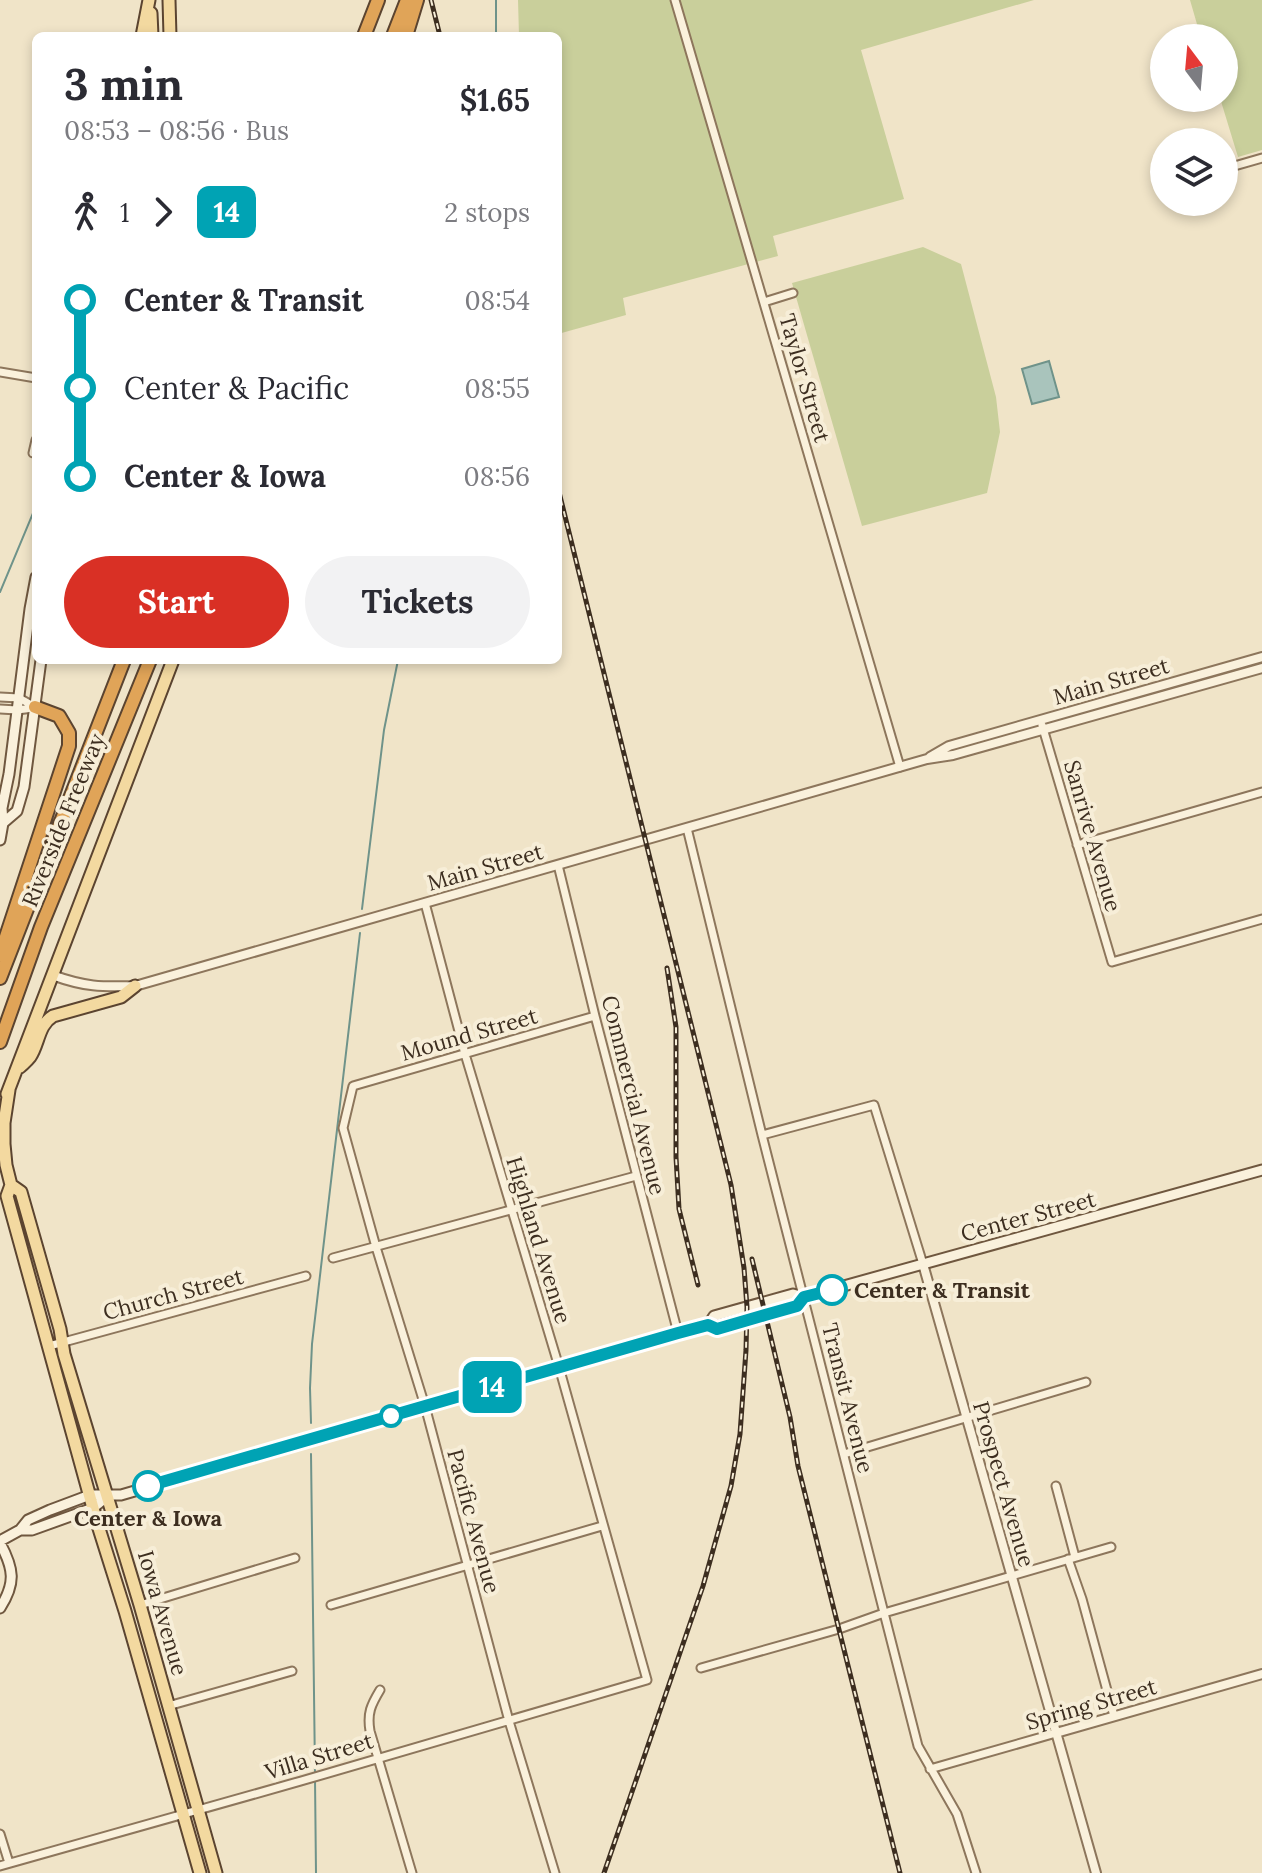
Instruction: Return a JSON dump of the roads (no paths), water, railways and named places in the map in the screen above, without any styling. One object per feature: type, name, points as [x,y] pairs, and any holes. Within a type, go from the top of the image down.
[{"type":"highway","points":[[366,32],[378,0]]},
{"type":"highway","points":[[395,32],[407,0]]},
{"type":"highway","points":[[407,32],[417,0]]},
{"type":"highway","points":[[359,32],[371,20]]},
{"type":"highway","name":"Riverside Freeway","points":[[0,978],[122,664]]},
{"type":"highway","name":"Riverside Freeway","points":[[0,1042],[41,927],[148,664]]},
{"type":"highway","points":[[0,955],[69,746],[69,733],[59,716],[35,707]]},
{"type":"main road","points":[[143,32],[150,0]]},
{"type":"main road","points":[[150,0],[152,32]]},
{"type":"main road","points":[[169,0],[170,32]]},
{"type":"main road","points":[[0,840],[32,598]]},
{"type":"main road","points":[[3,823],[17,811],[24,787],[40,664]]},
{"type":"main road","points":[[0,1109],[171,664]]},
{"type":"main road","points":[[17,1071],[31,1057],[47,1020],[121,997],[135,986]]},
{"type":"main road","name":"Iowa Avenue","points":[[9,1090],[4,1123],[7,1196],[93,1508],[200,1873]]},
{"type":"main road","name":"Center Street","points":[[0,1542],[20,1530],[28,1520],[90,1495],[121,1495],[708,1325],[714,1316],[793,1294],[804,1297],[1262,1170]]},
{"type":"main road","name":"Iowa Avenue","points":[[6,1186],[21,1192],[216,1873]]},
{"type":"main road","name":"Center Street","points":[[20,1530],[32,1530],[93,1508],[108,1496]]},
{"type":"main road","points":[[0,1542],[11,1573],[11,1587],[1,1603]]},
{"type":"street","name":"Taylor Street","points":[[675,0],[900,767]]},
{"type":"street","points":[[1238,165],[1262,158]]},
{"type":"street","points":[[764,302],[793,293]]},
{"type":"street","points":[[0,372],[32,377]]},
{"type":"street","name":"Main Street","points":[[927,759],[949,746],[1262,657]]},
{"type":"street","name":"Main Street","points":[[52,975],[93,987],[135,986],[927,759],[953,755],[1262,668]]},
{"type":"street","points":[[0,697],[19,698],[35,707]]},
{"type":"street","points":[[0,709],[35,707]]},
{"type":"street","name":"Sanrive Avenue","points":[[1040,720],[1112,962],[1262,919]]},
{"type":"street","points":[[1077,845],[1262,792]]},
{"type":"street","name":"Transit Avenue","points":[[687,828],[918,1746],[957,1814],[976,1873]]},
{"type":"street","name":"Commercial Avenue","points":[[558,865],[678,1333]]},
{"type":"street","name":"Highland Avenue","points":[[425,903],[465,1054],[559,1367],[647,1680]]},
{"type":"street","name":"Mound Street","points":[[353,1086],[595,1016]]},
{"type":"street","name":"Pacific Avenue","points":[[353,1086],[343,1128],[425,1406],[509,1721],[555,1873]]},
{"type":"street","name":"Prospect Avenue","points":[[762,1135],[874,1105],[923,1264],[1096,1873]]},
{"type":"street","points":[[333,1258],[636,1176]]},
{"type":"street","name":"Church Street","points":[[49,1346],[306,1276]]},
{"type":"street","points":[[844,1454],[1086,1382]]},
{"type":"street","points":[[1056,1486],[1082,1599],[1114,1716]]},
{"type":"street","points":[[331,1605],[602,1526]]},
{"type":"street","points":[[701,1668],[1111,1547]]},
{"type":"street","points":[[140,1605],[295,1558]]},
{"type":"street","points":[[168,1706],[292,1671]]},
{"type":"street","name":"Spring Street","points":[[930,1769],[1262,1674]]},
{"type":"street","name":"Villa Street","points":[[0,1866],[647,1680]]},
{"type":"street","points":[[380,1690],[369,1707],[368,1718],[412,1873]]},
{"type":"street","points":[[0,1834],[9,1863]]},
{"type":"water","points":[[1049,361],[1059,397],[1032,404],[1022,369]]},
{"type":"waterway","points":[[496,0],[496,32]]},
{"type":"waterway","points":[[0,592],[32,516]]},
{"type":"waterway","points":[[362,909],[384,730],[397,664]]},
{"type":"waterway","points":[[311,1423],[312,1344],[360,933]]},
{"type":"waterway","points":[[311,1454],[315,1772]]},
{"type":"waterway","points":[[315,1779],[316,1873]]},
{"type":"railway","points":[[431,0],[439,32]]},
{"type":"railway","points":[[562,504],[731,1185],[747,1307],[740,1434],[731,1486],[703,1586],[604,1873]]},
{"type":"railway","points":[[667,968],[676,1027],[679,1209],[698,1285]]},
{"type":"railway","points":[[752,1259],[790,1417],[798,1466],[900,1873]]},
{"type":"place","name":"Center & Transit","points":[[832,1290]]},
{"type":"place","name":"Center & Iowa","points":[[148,1486]]}]
